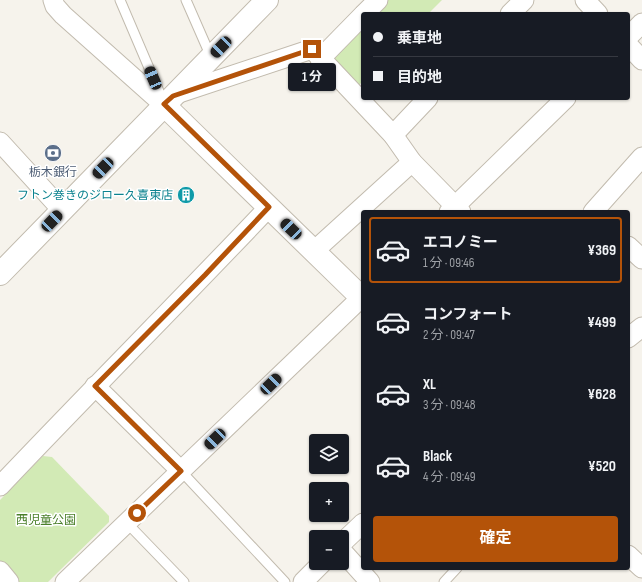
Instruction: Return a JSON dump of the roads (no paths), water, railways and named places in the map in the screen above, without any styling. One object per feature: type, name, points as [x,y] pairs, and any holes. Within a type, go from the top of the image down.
[{"type":"street","points":[[53,0],[55,6],[63,15],[169,100],[269,207],[361,297]]},
{"type":"street","points":[[367,12],[378,0]]},
{"type":"street","points":[[512,12],[524,0]]},
{"type":"street","points":[[585,0],[596,12]]},
{"type":"street","points":[[0,274],[211,57],[261,3]]},
{"type":"street","points":[[320,59],[361,18]]},
{"type":"street","points":[[630,35],[642,23]]},
{"type":"street","points":[[630,48],[642,60]]},
{"type":"street","points":[[169,100],[312,49],[393,135],[412,162],[455,210],[564,100]]},
{"type":"street","points":[[393,135],[426,100]]},
{"type":"street","points":[[0,142],[62,210]]},
{"type":"street","points":[[595,210],[642,157]]},
{"type":"street","points":[[314,251],[412,162]]},
{"type":"street","points":[[0,486],[269,207]]},
{"type":"street","points":[[630,248],[642,259]]},
{"type":"street","points":[[65,582],[361,299]]},
{"type":"street","points":[[630,336],[642,327]]},
{"type":"street","points":[[95,386],[181,471]]},
{"type":"street","points":[[349,536],[361,525]]},
{"type":"street","points":[[349,559],[370,582]]},
{"type":"street","points":[[302,582],[315,570]]},
{"type":"street","points":[[0,571],[9,582]]},
{"type":"lane","points":[[120,0],[169,100]]},
{"type":"lane","points":[[186,0],[211,57]]},
{"type":"lane","points":[[181,471],[285,582]]},
{"type":"lane","points":[[127,523],[184,582]]},
{"type":"lane","points":[[444,582],[455,570]]},
{"type":"place","name":"栃木銀行","points":[[53,153]]},
{"type":"place","name":"フトン巻きのジロー久喜東店","points":[[186,195]]},
{"type":"park label","name":"西児童公園","points":[[46,520]]}]
